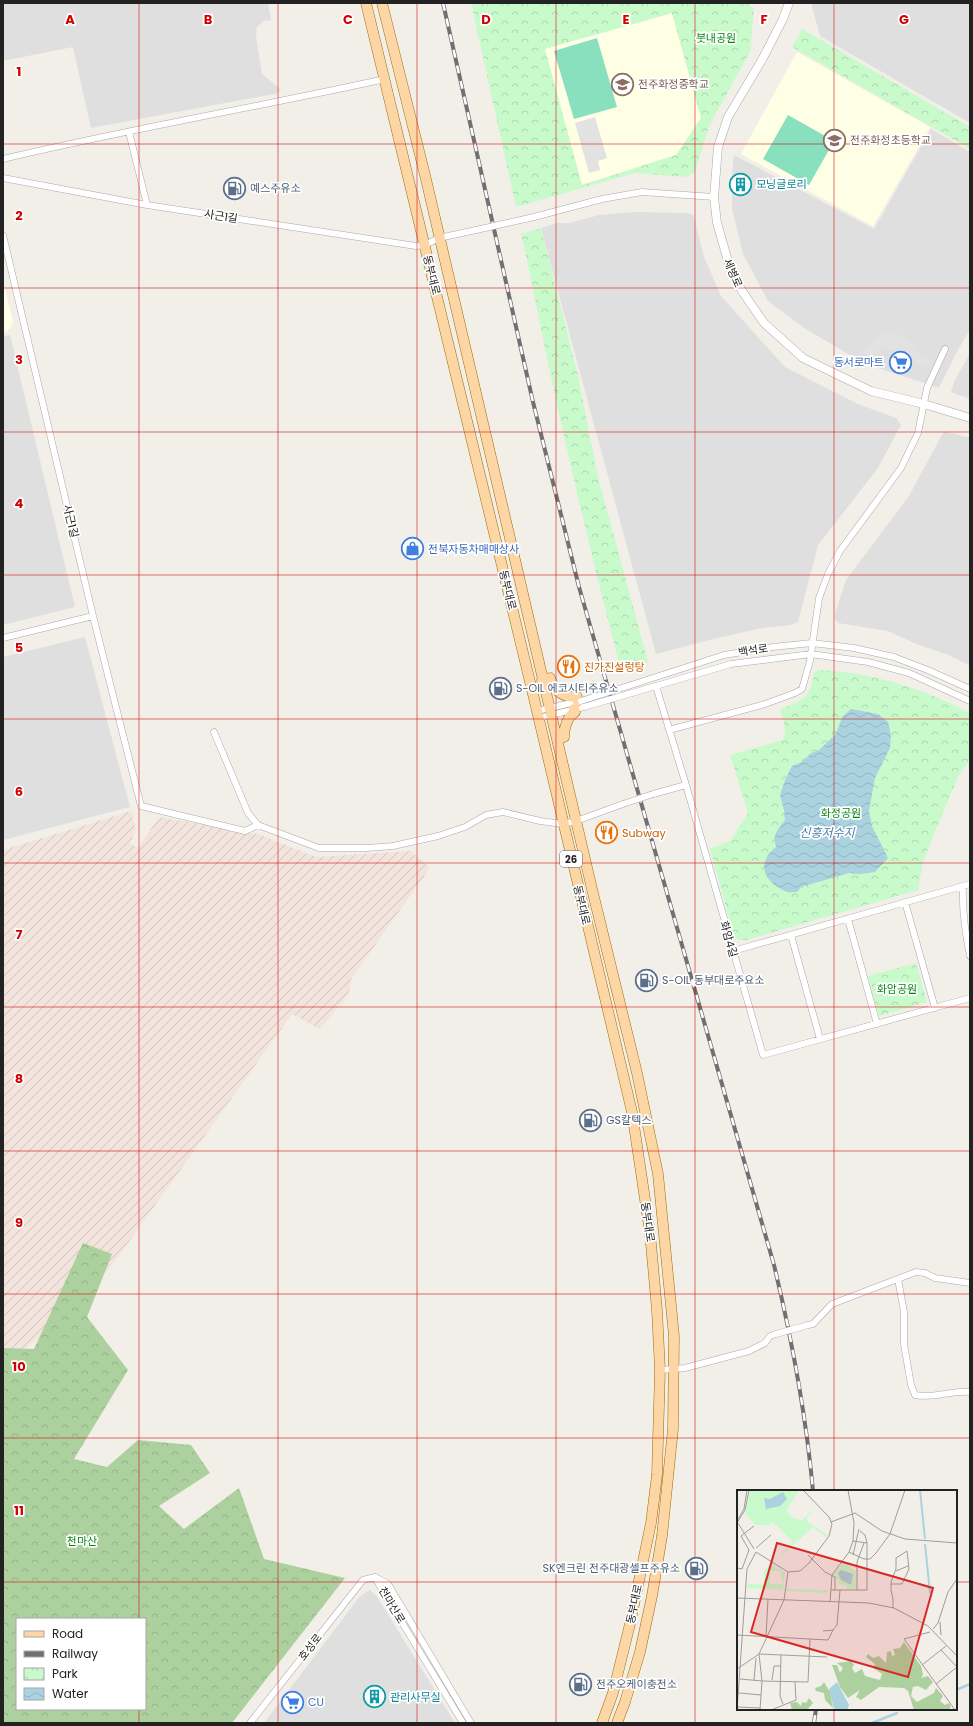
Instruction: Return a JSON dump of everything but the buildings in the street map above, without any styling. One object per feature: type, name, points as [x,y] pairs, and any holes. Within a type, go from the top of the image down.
[{"type":"main road","name":"동부대로","points":[[366,3],[538,714],[632,1112],[650,1233],[657,1310],[660,1370],[656,1474],[651,1523],[627,1637],[613,1693],[602,1723]]},
{"type":"main road","name":"동부대로","points":[[382,3],[439,238],[542,680],[637,1073],[658,1174],[674,1336],[673,1429],[662,1536],[640,1652],[617,1723]]},
{"type":"main road","points":[[542,680],[550,678],[554,688],[561,695],[577,697],[579,705],[575,712],[571,715],[564,728],[564,737],[557,738]]},
{"type":"street","name":"세병로","points":[[789,3],[783,19],[728,117],[718,147],[714,197],[717,223],[730,268],[742,291],[764,323],[803,358],[871,391],[924,404],[970,418]]},
{"type":"street","points":[[3,159],[54,147],[385,79]]},
{"type":"street","points":[[129,132],[147,205]]},
{"type":"street","name":"사근1길","points":[[3,178],[147,205],[416,246],[424,245],[439,238],[534,218],[602,199],[642,192],[714,197]]},
{"type":"street","name":"사근1길","points":[[3,235],[93,616],[141,806],[245,832],[258,825]]},
{"type":"street","points":[[669,730],[765,704],[802,689],[811,654],[819,598],[828,574],[840,551],[901,468],[918,433],[928,388],[945,349]]},
{"type":"street","points":[[3,638],[93,616]]},
{"type":"street","name":"백석로","points":[[579,705],[628,686],[724,655],[773,647],[812,643],[854,648],[894,657],[970,689]]},
{"type":"street","name":"백석로","points":[[538,714],[632,693],[731,664],[811,654],[868,662],[909,673],[970,701]]},
{"type":"street","name":"화암4길","points":[[656,686],[686,785],[732,951],[763,1055],[970,998]]},
{"type":"street","points":[[214,732],[248,813],[258,825],[319,848],[331,849],[394,846],[438,836],[465,827],[486,814],[503,812],[540,821],[563,824],[576,821],[653,794],[686,785]]},
{"type":"street","points":[[732,951],[970,884]]},
{"type":"street","points":[[963,886],[962,907],[970,956]]},
{"type":"street","points":[[905,902],[935,1008]]},
{"type":"street","points":[[848,918],[877,1024]]},
{"type":"street","points":[[790,935],[820,1039]]},
{"type":"street","points":[[660,1370],[674,1370],[749,1351],[765,1343],[770,1336],[813,1324],[832,1304],[916,1272],[925,1273],[935,1278],[970,1283]]},
{"type":"street","points":[[898,1279],[904,1312],[904,1344],[911,1385],[915,1394],[922,1396],[962,1391],[970,1392]]},
{"type":"street","name":"호성로","points":[[250,1723],[363,1580],[375,1577]]},
{"type":"street","name":"천마산로","points":[[375,1577],[463,1723]]},
{"type":"street","name":"천마산로","points":[[375,1577],[388,1584],[470,1723]]},
{"type":"shaded area","points":[[3,3],[268,3],[271,20],[264,21],[257,27],[256,37],[262,74],[280,89],[279,93],[91,128],[73,47],[3,61]]},
{"type":"shaded area","points":[[811,3],[970,3],[970,123],[820,36]]},
{"type":"shaded area","name":"전주화정중학교","points":[[672,13],[701,118],[676,155],[582,185],[544,49]]},
{"type":"shaded area","name":"전주화정초등학교","points":[[797,52],[930,127],[873,226],[741,154]]},
{"type":"shaded area","points":[[595,117],[607,158],[598,161],[600,170],[589,173],[575,123]]},
{"type":"shaded area","points":[[931,129],[970,152],[970,329],[939,388],[863,363],[804,328],[768,301],[743,254],[732,209],[732,173],[734,155],[874,229]]},
{"type":"shaded area","points":[[636,212],[688,213],[694,216],[704,257],[721,296],[785,367],[858,404],[896,418],[901,425],[878,468],[818,545],[798,622],[791,625],[762,628],[656,654],[541,228],[556,223],[570,223],[599,215]]},
{"type":"shaded area","points":[[3,281],[13,322],[8,331],[3,332]]},
{"type":"shaded area","points":[[893,331],[915,344],[912,349],[933,360],[928,368],[884,346],[872,359],[863,352],[878,335]]},
{"type":"shaded area","points":[[10,335],[75,607],[3,625],[3,337]]},
{"type":"shaded area","points":[[970,353],[970,399],[951,392],[954,382]]},
{"type":"shaded area","points":[[944,431],[970,438],[970,666],[951,656],[914,643],[888,631],[838,623],[834,617],[846,580],[909,496]]},
{"type":"shaded area","points":[[85,637],[130,807],[3,840],[3,657]]},
{"type":"shaded area","points":[[131,811],[136,829],[130,844],[138,848],[159,817],[258,834],[316,857],[411,851],[430,868],[351,979],[349,994],[320,1029],[292,1014],[113,1264],[72,1310],[9,1362],[3,1372],[3,850]]},
{"type":"shaded area","points":[[370,1590],[376,1595],[455,1723],[264,1723],[360,1596]]},
{"type":"green space","name":"붓내공원","points":[[471,3],[745,3],[754,8],[750,52],[709,126],[695,172],[686,177],[635,173],[516,207]],"holes":[[[672,13],[701,118],[676,155],[582,185],[545,49]]]},
{"type":"green space","points":[[802,29],[970,127],[970,149],[792,47]]},
{"type":"green space","points":[[597,38],[617,107],[574,119],[554,51]]},
{"type":"green space","points":[[788,115],[834,141],[809,185],[763,159]]},
{"type":"green space","points":[[541,228],[578,376],[598,477],[648,662],[621,670],[568,455],[521,234]]},
{"type":"green space","name":"화정공원","points":[[817,670],[857,674],[896,683],[933,696],[970,713],[970,759],[958,777],[934,834],[923,862],[918,890],[747,940],[738,940],[734,936],[710,849],[730,841],[748,813],[730,755],[782,740],[785,729],[780,709],[795,703],[808,693],[814,672]]},
{"type":"green space","name":"화암공원","points":[[916,963],[927,1002],[879,1016],[868,976]]},
{"type":"green space","name":"천마산","points":[[83,1243],[112,1254],[87,1317],[128,1370],[74,1459],[107,1467],[138,1440],[191,1445],[210,1473],[159,1506],[184,1529],[239,1488],[264,1559],[345,1578],[232,1723],[3,1723],[3,1348],[34,1349]]},
{"type":"water","name":"신흥저수지","points":[[851,709],[878,714],[888,722],[891,735],[890,748],[875,778],[869,811],[872,826],[888,858],[875,872],[859,874],[849,873],[801,887],[797,892],[786,892],[776,886],[768,878],[764,869],[764,864],[767,857],[776,847],[774,838],[777,831],[785,820],[780,795],[785,780],[792,766],[802,762],[810,754],[819,750],[835,735],[843,716]]},
{"type":"waterway","points":[[957,1690],[970,1684]]},
{"type":"waterway","points":[[872,1723],[897,1713]]},
{"type":"railway","points":[[443,3],[533,402],[579,587],[774,1265],[798,1377],[813,1490]]},
{"type":"railway","points":[[814,1723],[816,1710]]},
{"type":"place","name":"전주화정중학교","points":[[623,84]]},
{"type":"place","name":"전주화정초등학교","points":[[835,140]]},
{"type":"place","name":"모닝글로리","points":[[740,184]]},
{"type":"place","name":"예스주유소","points":[[235,188]]},
{"type":"place","name":"동서로마트","points":[[900,362]]},
{"type":"place","name":"전북자동차매매상사","points":[[412,549]]},
{"type":"place","name":"진가진설렁탕","points":[[569,667]]},
{"type":"place","name":"S-OIL 에코시티주유소","points":[[500,688]]},
{"type":"place","name":"Subway","points":[[607,833]]},
{"type":"place","name":"S-OIL 동부대로주요소","points":[[646,980]]},
{"type":"place","name":"GS칼텍스","points":[[591,1120]]},
{"type":"place","name":"SK엔크린 전주대광셀프주유소","points":[[696,1568]]},
{"type":"place","name":"전주오케이충전소","points":[[580,1684]]},
{"type":"place","name":"관리사무실","points":[[374,1697]]},
{"type":"place","name":"CU","points":[[293,1702]]}]
